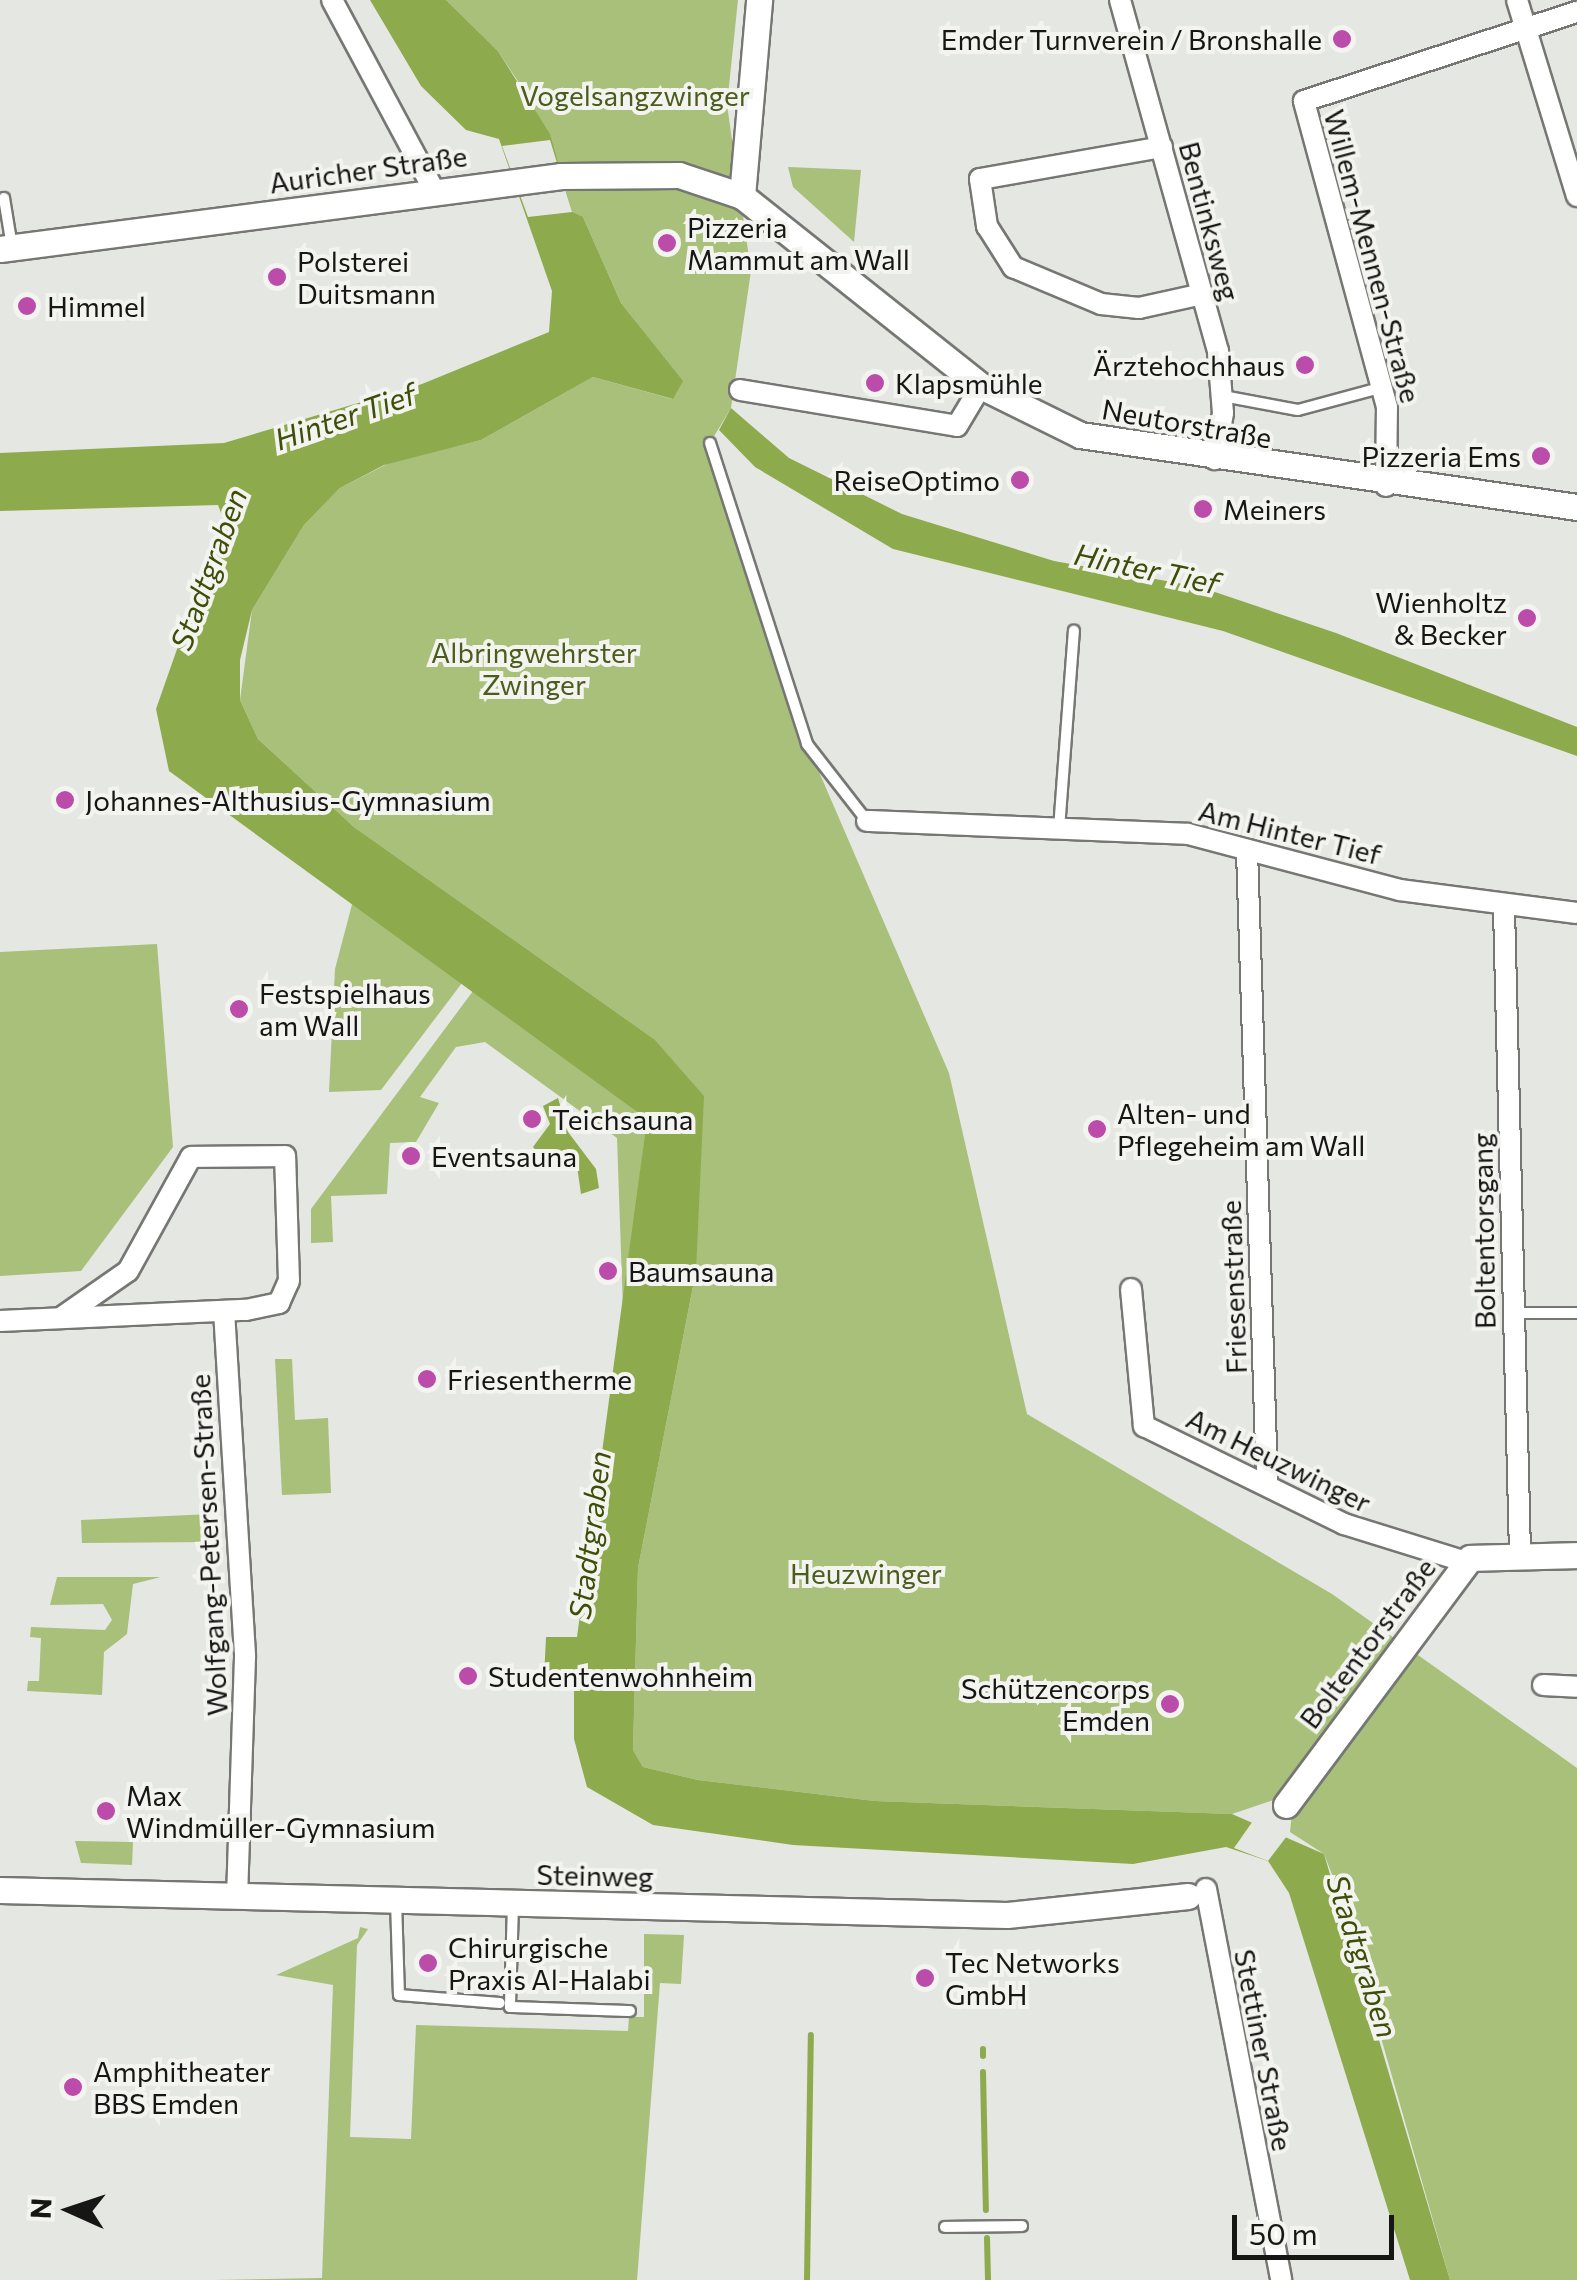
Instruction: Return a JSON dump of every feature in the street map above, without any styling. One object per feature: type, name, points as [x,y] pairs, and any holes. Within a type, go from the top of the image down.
[{"type":"street","points":[[332,0],[435,192]]},
{"type":"street","points":[[742,196],[758,0]]},
{"type":"street","name":"Bentinksweg","points":[[1120,0],[1202,294],[1223,396],[1215,459]]},
{"type":"street","points":[[1517,0],[1577,196]]},
{"type":"street","points":[[1525,25],[1577,12]]},
{"type":"street","name":"Willem-Mennen-Straße","points":[[1386,486],[1382,388],[1304,101],[1525,25]]},
{"type":"street","points":[[1162,147],[980,179],[988,226],[1013,268],[1101,304],[1139,308],[1202,294]]},
{"type":"street","name":"Auricher Straße","points":[[6,248],[634,169],[742,196]]},
{"type":"street","name":"Neutorstraße","points":[[742,196],[981,386],[1080,434],[1386,486],[1577,507]]},
{"type":"street","points":[[740,390],[957,426],[981,386]]},
{"type":"street","name":"Am Hinter Tief","points":[[867,821],[1188,834],[1504,908],[1577,914]]},
{"type":"street","name":"Friesenstraße","points":[[1247,850],[1268,1481]]},
{"type":"street","name":"Boltentorsgang","points":[[1504,908],[1520,1553]]},
{"type":"street","points":[[0,1321],[270,1307],[288,1291],[285,1156],[190,1158],[128,1271],[62,1317]]},
{"type":"street","name":"Am Heuzwinger","points":[[1131,1289],[1144,1426],[1268,1481],[1344,1524],[1466,1562]]},
{"type":"street","name":"Wolfgang-Petersen-Straße","points":[[224,1311],[246,1690],[237,1896]]},
{"type":"street","name":"Boltentorstraße","points":[[1286,1805],[1466,1562],[1520,1553],[1577,1555]]},
{"type":"street","points":[[1543,1685],[1577,1687]]},
{"type":"street","name":"Steinweg","points":[[0,1890],[1014,1914],[1197,1892]]},
{"type":"street","name":"Stettiner Straße","points":[[1197,1892],[1280,2280]]},
{"type":"lane","points":[[4,198],[6,248]]},
{"type":"lane","points":[[1223,396],[1298,410],[1382,388]]},
{"type":"lane","points":[[710,443],[807,744],[867,821]]},
{"type":"lane","points":[[1059,829],[1074,631]]},
{"type":"lane","points":[[1512,1313],[1577,1312]]},
{"type":"lane","points":[[396,1900],[399,1996],[500,2003]]},
{"type":"lane","points":[[513,1903],[510,2007],[630,2011]]},
{"type":"lane","points":[[946,2226],[1022,2226]]},
{"type":"green space","points":[[446,0],[738,0],[727,105],[751,271],[731,408],[710,443],[807,744],[949,1073],[1027,1414],[1332,1594],[1577,1768],[1577,2280],[1450,2280],[1341,1897],[1324,1854],[1290,1832],[1294,1793],[1232,1814],[875,1801],[698,1780],[643,1767],[633,1750],[638,1568],[696,1271],[654,1039],[354,827],[258,739],[240,700],[252,610],[304,525],[340,488],[393,461],[481,440],[593,377],[672,399],[682,381],[621,303],[583,217],[574,217],[531,101],[498,51]]},
{"type":"green space","points":[[788,167],[861,170],[854,242],[793,187]]},
{"type":"green space","points":[[354,897],[465,979],[381,1090],[329,1092],[335,969]]},
{"type":"green space","points":[[157,944],[173,1147],[81,1271],[0,1276],[0,952]]},
{"type":"green space","points":[[476,987],[647,1119],[623,1309],[617,1138],[485,1042],[456,1047],[420,1097],[439,1103],[416,1142],[390,1143],[387,1194],[331,1196],[333,1242],[311,1243],[311,1209]]},
{"type":"green space","points":[[275,1359],[292,1359],[295,1420],[328,1418],[331,1493],[282,1495]]},
{"type":"green space","points":[[211,1514],[212,1542],[82,1543],[81,1520]]},
{"type":"green space","points":[[57,1577],[161,1577],[133,1584],[127,1634],[104,1652],[102,1695],[27,1691],[28,1681],[39,1681],[41,1638],[30,1637],[31,1627],[105,1630],[112,1620],[103,1604],[50,1605]]},
{"type":"green space","points":[[75,1841],[133,1842],[132,1865],[81,1863]]},
{"type":"green space","points":[[360,1927],[368,1929],[357,1945],[350,2137],[411,2139],[416,2025],[628,2031],[629,2017],[644,2017],[644,1934],[684,1935],[681,1984],[660,1983],[637,2280],[212,2280],[322,2278],[333,1985],[276,1975],[358,1938]]},
{"type":"water","points":[[370,0],[446,0],[498,51],[550,134],[572,212],[583,217],[621,303],[683,381],[673,399],[593,377],[481,440],[384,465],[340,488],[304,525],[252,610],[240,660],[240,700],[258,739],[354,827],[654,1039],[704,1096],[696,1271],[638,1568],[633,1750],[643,1767],[698,1780],[875,1801],[1232,1814],[1324,1854],[1450,2280],[1410,2280],[1289,1893],[1268,1861],[1226,1847],[1133,1864],[793,1845],[653,1825],[587,1787],[574,1739],[574,1681],[544,1677],[546,1637],[577,1637],[647,1119],[169,771],[156,709],[223,518],[218,505],[0,511],[0,453],[224,443],[422,384],[549,332],[552,291],[499,139],[466,130],[421,86]]},
{"type":"water","points":[[731,408],[789,458],[902,514],[1054,561],[1200,587],[1336,633],[1577,727],[1577,756],[1223,631],[893,549],[755,467],[719,430]]},
{"type":"water","points":[[558,1098],[568,1132],[596,1169],[599,1188],[581,1194],[577,1166],[553,1170],[533,1147],[550,1124],[543,1106]]},
{"type":"pier","points":[[550,140],[572,212],[528,217],[502,146]]},
{"type":"pier","points":[[1255,1818],[1290,1832],[1268,1861],[1234,1848]]},
{"type":"waterway","points":[[807,2280],[811,2035]]},
{"type":"waterway","points":[[983,2049],[983,2056]]},
{"type":"waterway","points":[[983,2072],[986,2210]]},
{"type":"waterway","points":[[987,2238],[988,2280]]},
{"type":"place","name":"Emder Turnverein / Bronshalle","points":[[1342,39]]},
{"type":"place","name":"Pizzeria Mammut am Wall","points":[[667,243]]},
{"type":"place","name":"Polsterei Duitsmann","points":[[277,277]]},
{"type":"place","name":"Himmel","points":[[27,306]]},
{"type":"place","name":"Ärztehochhaus","points":[[1305,365]]},
{"type":"place","name":"Klapsmühle","points":[[875,383]]},
{"type":"place","name":"Pizzeria Ems","points":[[1541,456]]},
{"type":"place","name":"ReiseOptimo","points":[[1020,480]]},
{"type":"place","name":"Meiners","points":[[1203,509]]},
{"type":"place","name":"Wienholtz & Becker","points":[[1527,618]]},
{"type":"place","name":"Johannes-Althusius-Gymnasium","points":[[65,800]]},
{"type":"place","name":"Festspielhaus am Wall","points":[[239,1009]]},
{"type":"place","name":"Teichsauna","points":[[532,1119]]},
{"type":"place","name":"Alten- und Pflegeheim am Wall","points":[[1097,1129]]},
{"type":"place","name":"Eventsauna","points":[[411,1156]]},
{"type":"place","name":"Baumsauna","points":[[608,1271]]},
{"type":"place","name":"Friesentherme","points":[[427,1379]]},
{"type":"place","name":"Studentenwohnheim","points":[[468,1676]]},
{"type":"place","name":"Schützencorps Emden","points":[[1170,1704]]},
{"type":"place","name":"Max Windmüller-Gymnasium","points":[[106,1811]]},
{"type":"place","name":"Chirurgische Praxis Al-Halabi","points":[[428,1963]]},
{"type":"place","name":"Tec Networks GmbH","points":[[925,1978]]},
{"type":"place","name":"Amphitheater BBS Emden","points":[[73,2087]]},
{"type":"park label","name":"Vogelsangzwinger","points":[[635,95]]},
{"type":"park label","name":"Albringwehrster Zwinger","points":[[534,668]]},
{"type":"park label","name":"Heuzwinger","points":[[866,1573]]},
{"type":"water label","name":"Hinter Tief","points":[[345,416]]},
{"type":"water label","name":"Hinter Tief","points":[[1147,568]]},
{"type":"water label","name":"Stadtgraben","points":[[208,569]]},
{"type":"water label","name":"Stadtgraben","points":[[589,1535]]},
{"type":"water label","name":"Stadtgraben","points":[[1363,1956]]}]
